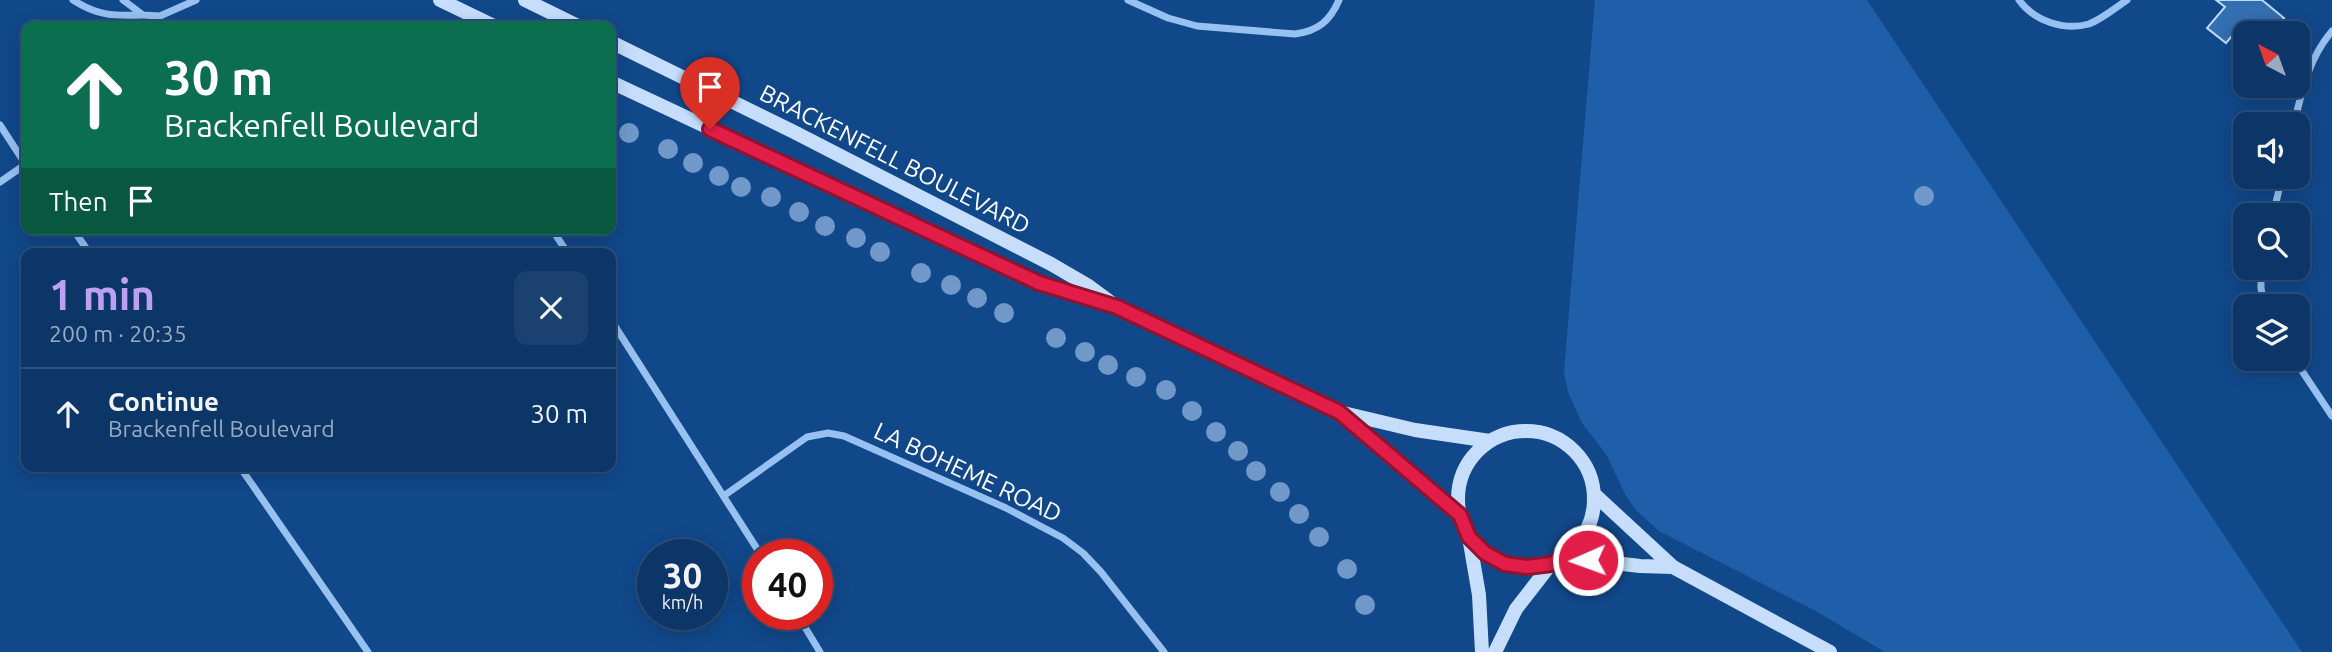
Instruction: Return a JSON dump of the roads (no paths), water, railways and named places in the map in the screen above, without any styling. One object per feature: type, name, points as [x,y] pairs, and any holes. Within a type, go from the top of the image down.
[{"type":"street","points":[[73,0],[108,17],[160,16],[196,0]]},
{"type":"street","points":[[123,0],[143,15]]},
{"type":"street","points":[[440,0],[484,21]]},
{"type":"street","points":[[525,0],[568,21]]},
{"type":"street","points":[[1128,0],[1168,18],[1197,26],[1295,34],[1321,26],[1331,16],[1339,0]]},
{"type":"street","points":[[2019,0],[2038,19],[2071,26],[2089,23],[2127,0]]},
{"type":"street","points":[[2297,112],[2313,57],[2332,31]]},
{"type":"street","name":"BRACKENFELL BOULEVARD","points":[[616,44],[1051,264],[1117,307]]},
{"type":"street","name":"BRACKENFELL BOULEVARD","points":[[616,84],[1039,283],[1117,307],[1339,412],[1439,434],[1490,441]]},
{"type":"street","points":[[0,125],[21,156]]},
{"type":"street","points":[[0,182],[21,167]]},
{"type":"street","points":[[616,328],[751,539]]},
{"type":"street","points":[[2302,371],[2332,416]]},
{"type":"street","name":"BRACKENFELL BOULEVARD","points":[[1339,412],[1460,515]]},
{"type":"street","points":[[1482,652],[1479,595],[1469,537],[1460,515],[1458,492],[1464,470],[1477,451],[1490,441],[1517,431],[1539,431],[1560,439],[1578,453],[1590,472],[1594,494],[1592,516],[1583,536],[1556,561],[1516,610],[1495,652]]},
{"type":"street","name":"LA BOHEME ROAD","points":[[725,495],[796,442],[828,433],[844,436],[1006,509],[1063,538],[1083,553],[1101,572],[1164,652]]},
{"type":"street","points":[[243,472],[369,652]]},
{"type":"street","points":[[1594,494],[1673,567],[1830,652]]},
{"type":"street","points":[[1469,537],[1485,553],[1505,564],[1527,567],[1556,561],[1673,567]]},
{"type":"street","points":[[807,630],[820,652]]}]
